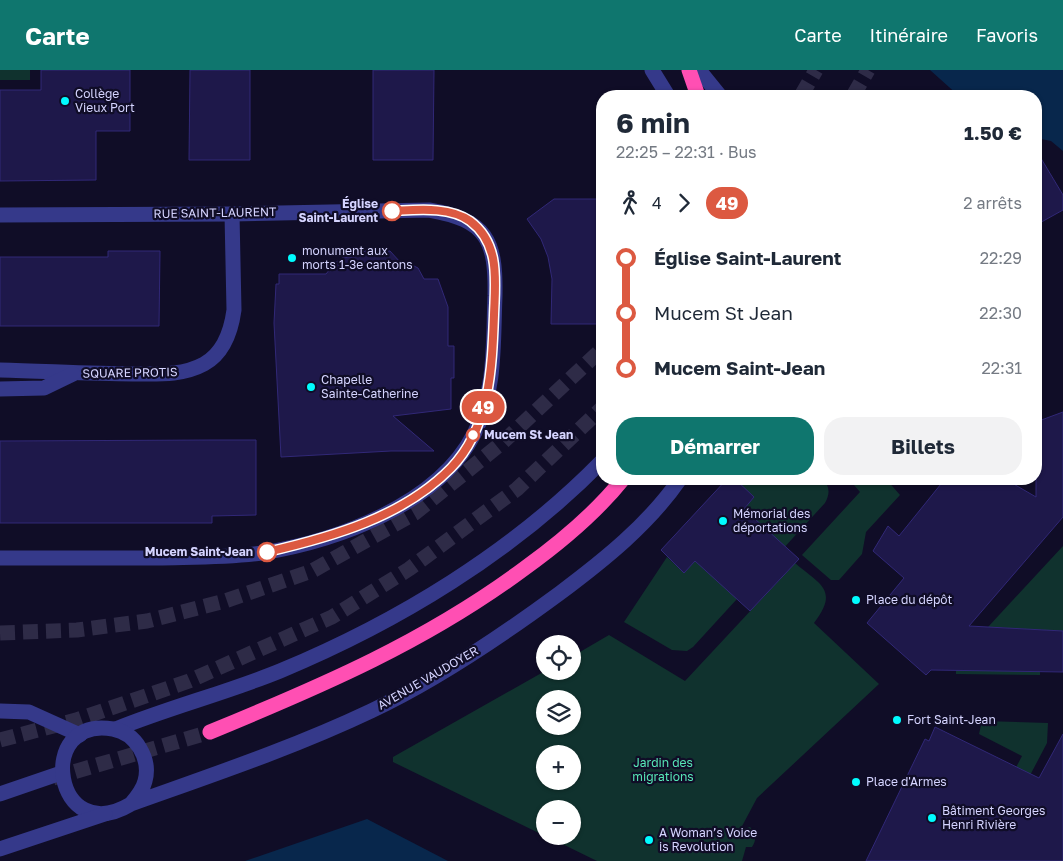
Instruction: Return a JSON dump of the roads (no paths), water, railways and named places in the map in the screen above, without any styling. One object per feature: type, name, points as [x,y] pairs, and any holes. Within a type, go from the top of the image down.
[{"type":"highway","points":[[689,70],[696,90]]},
{"type":"highway","points":[[210,732],[304,694],[371,662],[454,617],[505,583],[572,532],[618,485]]},
{"type":"street","points":[[652,70],[664,90]]},
{"type":"street","points":[[699,70],[715,90]]},
{"type":"street","name":"RUE SAINT-LAURENT","points":[[0,215],[232,214],[429,210],[453,214],[470,222],[482,234],[492,252],[495,270],[493,361],[490,384],[475,432],[463,454],[450,468],[415,497],[369,520],[339,532],[298,545],[262,552],[224,557],[0,558]]},
{"type":"street","name":"SQUARE PROTIS","points":[[0,370],[73,374],[182,372],[205,364],[213,358],[230,334],[234,310],[232,214]]},
{"type":"street","name":"SQUARE PROTIS","points":[[0,389],[44,388],[73,374]]},
{"type":"street","points":[[116,729],[281,671],[401,611],[485,561],[519,536],[552,510],[596,467]]},
{"type":"street","name":"AVENUE VAUDOYER","points":[[0,849],[120,810],[131,804],[300,742],[372,711],[447,669],[527,618],[599,564],[644,523],[675,485]]},
{"type":"street","points":[[0,711],[29,712],[80,735]]},
{"type":"street","points":[[107,813],[94,812],[81,807],[71,798],[64,786],[61,773],[63,758],[69,745],[80,735],[91,729],[116,729],[128,735],[137,744],[144,756],[146,768],[145,782],[140,794],[131,804]]},
{"type":"street","points":[[0,794],[61,773]]},
{"type":"water","points":[[930,70],[1063,70],[1063,151],[1051,141],[1042,139],[1042,90],[952,90]]},
{"type":"water","points":[[367,819],[448,861],[245,861]]},
{"type":"tunnel","points":[[804,90],[816,70]]},
{"type":"tunnel","points":[[856,90],[868,70]]},
{"type":"tunnel","points":[[0,633],[77,630],[147,621],[225,601],[312,571],[415,513],[503,442],[596,355]]},
{"type":"tunnel","points":[[0,740],[76,720],[189,681],[332,617],[409,569],[517,489],[596,414]]},
{"type":"tunnel","points":[[53,778],[210,732]]},
{"type":"place","name":"Collège Vieux Port","points":[[65,101]]},
{"type":"place","name":"Église Saint-Laurent","points":[[392,211]]},
{"type":"place","name":"monument aux morts 1-3e cantons","points":[[292,258]]},
{"type":"place","name":"Chapelle Sainte-Catherine","points":[[311,387]]},
{"type":"place","name":"Mucem St Jean","points":[[473,435]]},
{"type":"place","name":"Mémorial des déportations","points":[[723,521]]},
{"type":"place","name":"Mucem Saint-Jean","points":[[267,552]]},
{"type":"place","name":"Place du dépôt","points":[[856,600]]},
{"type":"place","name":"Fort Saint-Jean","points":[[897,720]]},
{"type":"place","name":"Place d'Armes","points":[[856,782]]},
{"type":"place","name":"Bâtiment Georges Henri Rivière","points":[[932,818]]},
{"type":"place","name":"A Woman’s Voice is Revolution","points":[[649,840]]},
{"type":"park label","name":"Jardin des migrations","points":[[663,770]]}]
